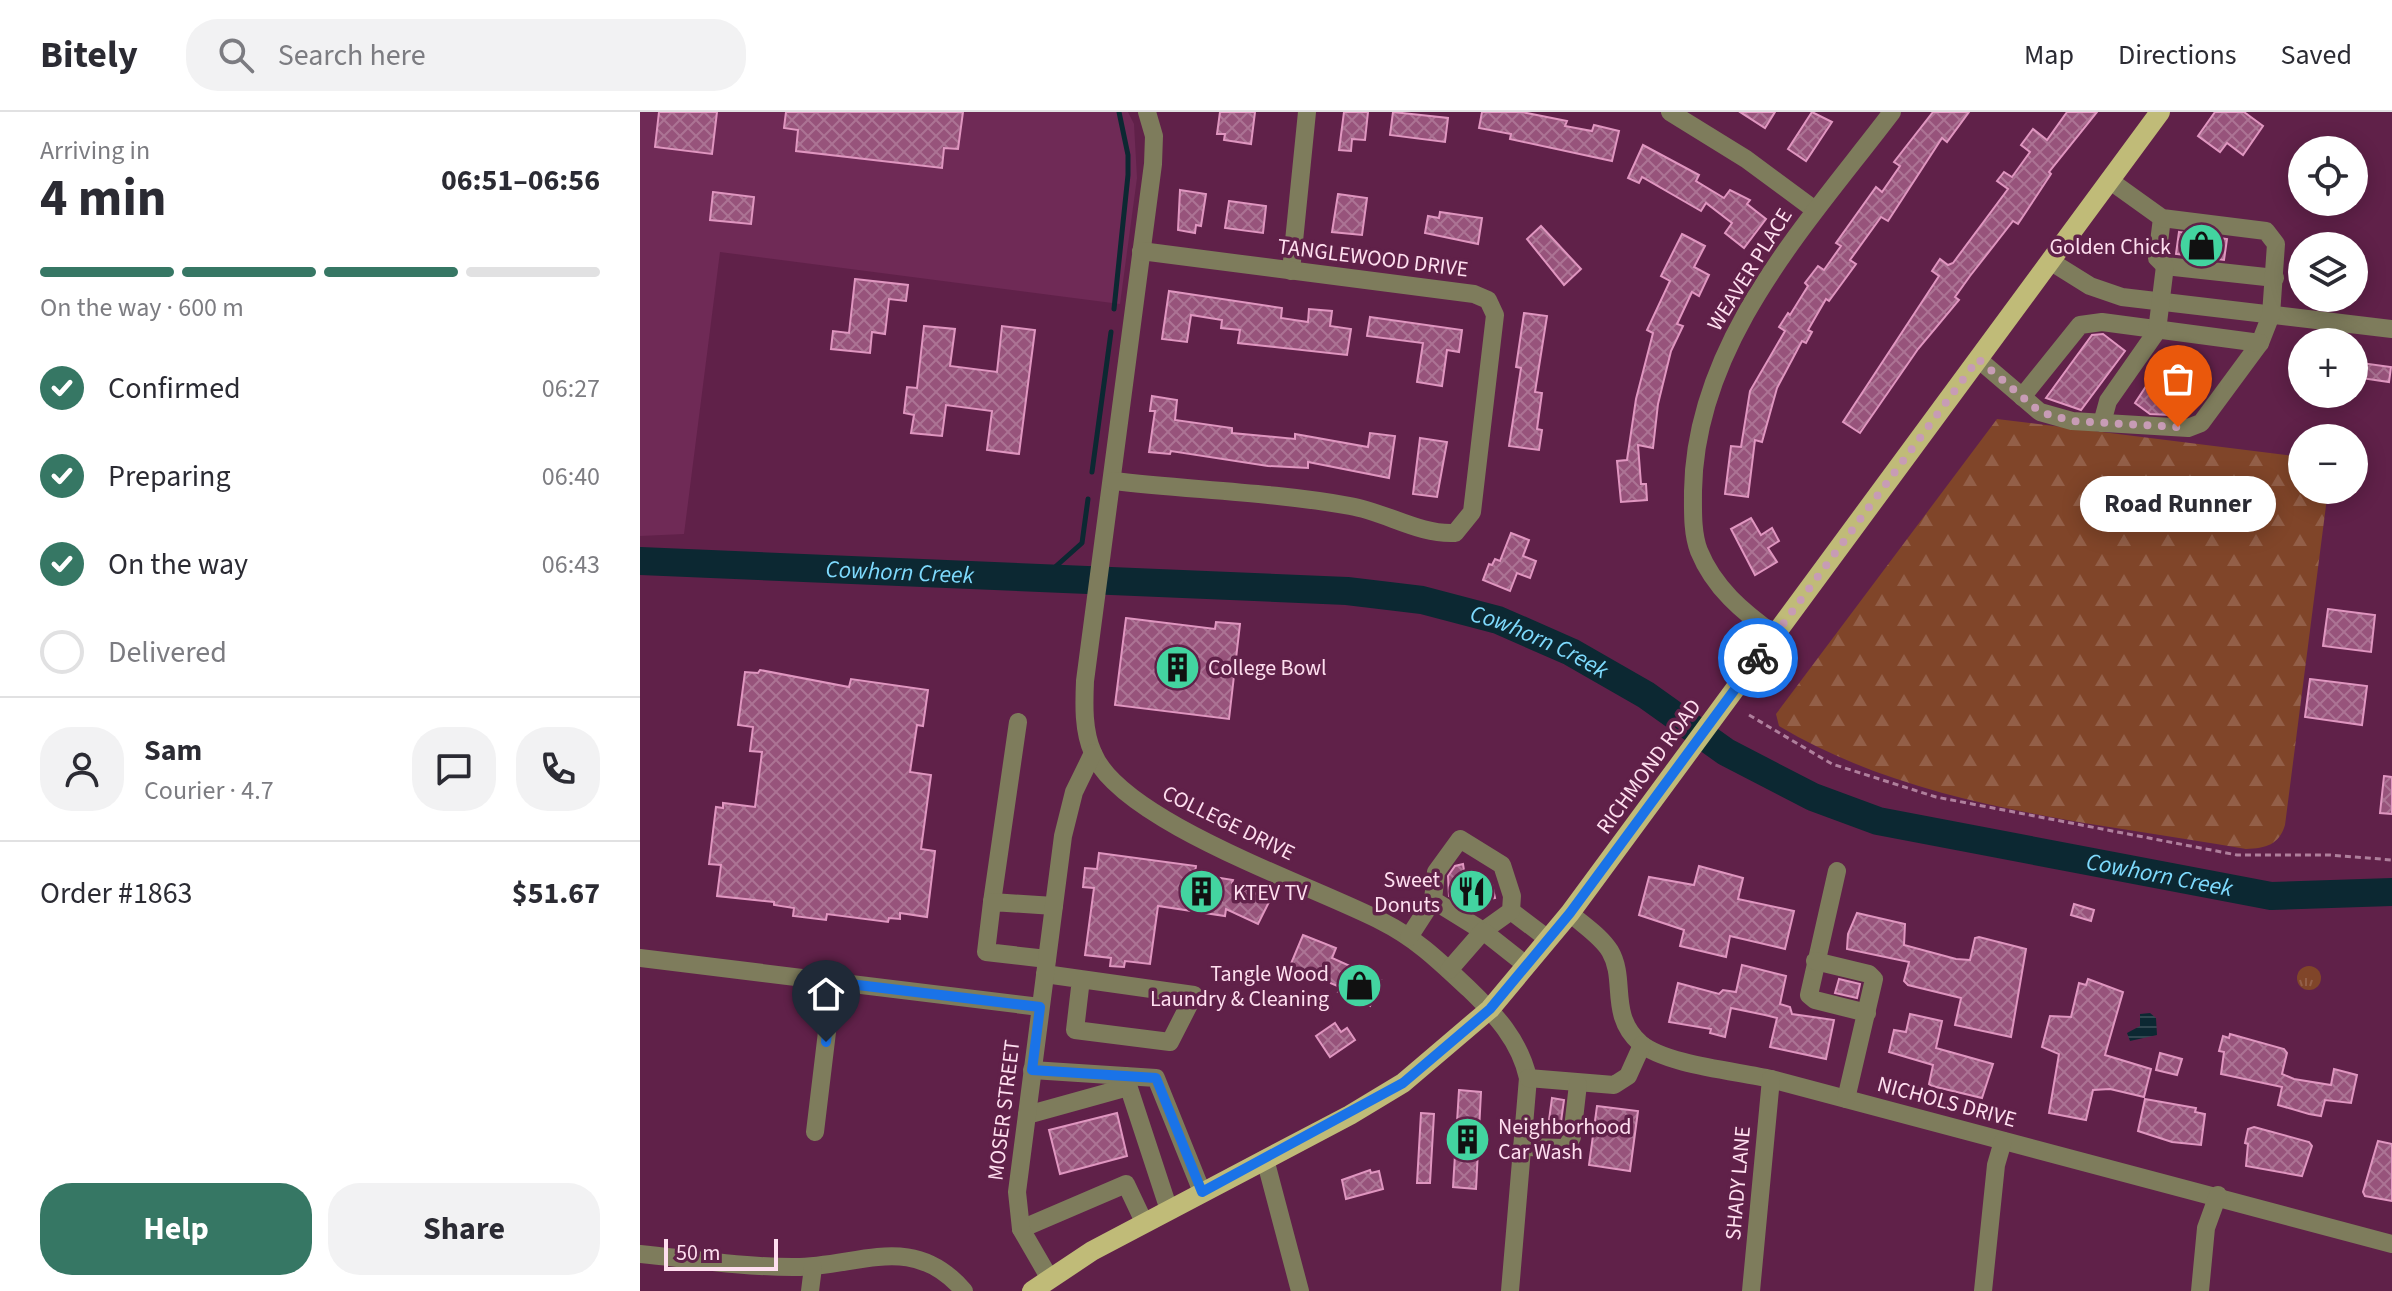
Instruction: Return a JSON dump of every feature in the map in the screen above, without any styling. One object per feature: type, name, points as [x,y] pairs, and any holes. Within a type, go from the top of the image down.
[{"type":"main road","name":"RICHMOND ROAD","points":[[1032,1291],[1144,1222],[1403,1083],[1490,1009],[1570,913],[2160,112]]},
{"type":"street","name":"COLLEGE DRIVE","points":[[1147,112],[1154,136],[1153,164],[1084,705],[1093,753],[1116,784],[1153,815],[1425,946],[1490,1009],[1513,1039],[1524,1060],[1528,1078],[1510,1291]]},
{"type":"street","points":[[1291,271],[1307,112]]},
{"type":"street","points":[[1670,112],[1746,159],[1815,210]]},
{"type":"street","name":"WEAVER PLACE","points":[[1775,635],[1739,610],[1712,577],[1698,549],[1693,478],[1703,420],[1734,331],[1815,210],[1892,112]]},
{"type":"street","points":[[1978,359],[2040,412],[2072,421],[2195,427],[2260,343],[2271,315],[2275,278],[2276,244],[2266,231],[2162,218],[2109,180]]},
{"type":"street","points":[[2162,218],[2157,258],[2165,266],[2275,278]]},
{"type":"street","name":"TANGLEWOOD DRIVE","points":[[1113,481],[1350,506],[1402,519],[1434,534],[1455,533],[1472,512],[1495,315],[1488,300],[1474,294],[1141,251]]},
{"type":"street","points":[[2050,261],[2090,286],[2122,297],[2392,329]]},
{"type":"street","points":[[2102,423],[2108,401],[2157,331],[2163,302],[2165,266]]},
{"type":"street","points":[[2022,397],[2080,325],[2102,322],[2260,343]]},
{"type":"street","points":[[1018,722],[986,952],[1081,979],[1194,995],[1170,1042],[1075,1030],[1081,979]]},
{"type":"street","name":"MOSER STREET","points":[[1050,1279],[1021,1229],[1017,1204],[1040,1007],[1068,811],[1093,753]]},
{"type":"street","points":[[1409,937],[1433,900],[1436,872],[1460,839],[1502,865],[1512,896],[1511,911]]},
{"type":"street","points":[[1837,871],[1808,992],[1811,998],[1867,1013]]},
{"type":"street","points":[[1433,900],[1483,931],[1526,965]]},
{"type":"street","points":[[992,902],[1054,906]]},
{"type":"street","points":[[1449,970],[1483,931],[1511,911]]},
{"type":"street","points":[[1511,911],[1548,939]]},
{"type":"street","points":[[1528,1078],[1604,1085],[1622,1081],[1642,1045],[1628,1029],[1619,1008],[1612,954],[1570,913]]},
{"type":"street","points":[[640,958],[1040,1007]]},
{"type":"street","points":[[1815,961],[1872,976],[1875,983],[1846,1099]]},
{"type":"street","points":[[815,1132],[833,982]]},
{"type":"street","name":"NICHOLS DRIVE","points":[[1642,1045],[1671,1057],[1771,1079],[2218,1195],[2392,1244]]},
{"type":"street","points":[[1032,1070],[1127,1081],[1156,1078],[1202,1192]]},
{"type":"street","name":"SHADY LANE","points":[[1751,1291],[1771,1079]]},
{"type":"street","points":[[1027,1115],[1127,1081]]},
{"type":"street","points":[[1127,1081],[1169,1210]]},
{"type":"street","points":[[1522,1147],[1566,1148],[1572,1137],[1578,1084]]},
{"type":"street","points":[[1983,1291],[1996,1165],[2003,1141]]},
{"type":"street","points":[[1265,1159],[1300,1291]]},
{"type":"street","points":[[1021,1229],[1126,1184],[1155,1168]]},
{"type":"street","points":[[1126,1184],[1144,1222]]},
{"type":"street","points":[[2200,1291],[2206,1228],[2218,1195]]},
{"type":"street","points":[[640,1254],[813,1267],[866,1256],[916,1258],[939,1268],[964,1291]]},
{"type":"street","points":[[810,1291],[813,1267]]},
{"type":"path","points":[[1749,715],[1832,764],[1936,797],[2237,855],[2330,855],[2392,860]]},
{"type":"shaded area","points":[[640,112],[1128,112],[1134,124],[1137,178],[1120,304],[720,252],[684,534],[640,536]]},
{"type":"green space","points":[[1997,419],[2288,455],[2288,504],[2326,504],[2285,825],[2271,844],[2246,849],[2066,820],[1946,794],[1833,754],[1779,726],[1776,714]]},
{"type":"green space","points":[[2309,966],[2318,969],[2321,978],[2318,987],[2309,990],[2300,987],[2297,978],[2300,969]]},
{"type":"water","points":[[2150,1013],[2156,1018],[2157,1035],[2130,1041],[2127,1033],[2140,1026],[2140,1014]]},
{"type":"building","points":[[659,112],[717,112],[712,154],[655,147]]},
{"type":"building","points":[[786,112],[963,112],[958,149],[944,148],[942,168],[796,151],[798,130],[784,128]]},
{"type":"building","points":[[1220,112],[1255,112],[1251,144],[1224,140],[1225,134],[1217,134]]},
{"type":"building","points":[[1344,112],[1368,112],[1365,140],[1352,139],[1351,151],[1339,150]]},
{"type":"building","points":[[1393,112],[1448,118],[1445,142],[1390,135]]},
{"type":"building","points":[[1482,112],[1522,112],[1567,121],[1565,126],[1592,131],[1594,125],[1619,131],[1612,161],[1510,139],[1511,134],[1479,128]]},
{"type":"building","points":[[1740,112],[1775,112],[1765,128]]},
{"type":"building","points":[[1812,112],[1832,122],[1806,161],[1788,149]]},
{"type":"building","points":[[1933,112],[1969,112],[1947,142],[1942,138],[1888,221],[1881,217],[1850,260],[1856,264],[1829,301],[1826,299],[1808,330],[1812,332],[1806,343],[1802,341],[1777,388],[1762,442],[1755,440],[1748,497],[1725,494],[1731,446],[1741,447],[1750,391],[1785,331],[1779,327],[1788,313],[1790,315],[1808,286],[1805,283],[1818,266],[1824,270],[1841,246],[1836,243],[1876,187],[1882,192],[1900,166],[1894,162]]},
{"type":"building","points":[[2067,112],[2097,112],[2049,172],[2051,174],[2018,224],[2013,221],[1970,276],[1955,297],[1959,300],[1918,349],[1860,433],[1843,422],[1939,276],[1932,271],[1940,259],[1948,265],[1953,263],[2008,189],[1997,181],[2004,172],[2012,177],[2030,152],[2021,145],[2033,129],[2047,140]]},
{"type":"building","points":[[2215,112],[2244,112],[2263,126],[2243,155],[2227,143],[2220,152],[2198,136]]},
{"type":"building","points":[[1643,145],[1699,175],[1696,181],[1724,198],[1730,190],[1750,200],[1747,204],[1766,219],[1744,248],[1725,233],[1732,223],[1706,203],[1701,211],[1642,177],[1639,183],[1628,178]]},
{"type":"building","points":[[1180,190],[1206,194],[1201,226],[1196,225],[1195,233],[1178,230]]},
{"type":"building","points":[[713,192],[754,197],[751,224],[710,220]]},
{"type":"building","points":[[1338,194],[1367,198],[1362,235],[1332,232]]},
{"type":"building","points":[[1229,201],[1266,206],[1263,233],[1225,228]]},
{"type":"building","points":[[1440,212],[1482,218],[1478,244],[1425,233],[1428,216],[1439,218]]},
{"type":"building","points":[[1541,226],[1581,269],[1564,285],[1527,239]]},
{"type":"building","name":"Golden Chick","points":[[2179,232],[2227,239],[2224,260],[2176,254]]},
{"type":"building","points":[[1682,234],[1705,246],[1694,267],[1709,275],[1699,296],[1692,292],[1677,324],[1683,326],[1671,351],[1658,404],[1653,448],[1638,445],[1641,484],[1646,484],[1647,500],[1621,502],[1617,461],[1627,460],[1636,399],[1653,333],[1647,330],[1670,281],[1661,276]]},
{"type":"building","points":[[855,279],[908,285],[906,301],[889,299],[885,334],[872,332],[870,353],[831,349],[833,331],[849,333]]},
{"type":"building","points":[[1169,291],[1282,308],[1281,318],[1308,322],[1309,309],[1332,311],[1330,326],[1351,329],[1347,355],[1238,343],[1240,330],[1221,328],[1222,320],[1191,315],[1187,342],[1162,339]]},
{"type":"building","points":[[1524,313],[1547,316],[1535,392],[1542,393],[1537,429],[1542,430],[1539,450],[1509,446],[1521,368],[1516,367]]},
{"type":"building","points":[[1370,317],[1462,330],[1459,352],[1447,350],[1442,386],[1417,382],[1423,343],[1367,336]]},
{"type":"building","points":[[924,326],[955,329],[950,366],[997,372],[1002,326],[1035,330],[1019,454],[987,450],[992,411],[946,405],[942,436],[911,433],[914,415],[904,413],[907,387],[917,388]]},
{"type":"building","points":[[2103,334],[2125,351],[2081,410],[2046,398],[2092,335]]},
{"type":"building","points":[[2177,349],[2207,368],[2170,415],[2150,414],[2135,403],[2164,359],[2168,362]]},
{"type":"building","points":[[2368,364],[2391,367],[2389,382],[2368,379]]},
{"type":"building","points":[[1152,396],[1177,400],[1175,420],[1232,428],[1232,433],[1295,439],[1295,434],[1368,447],[1370,433],[1395,436],[1389,478],[1308,462],[1308,468],[1268,466],[1171,451],[1170,454],[1149,452],[1155,411],[1150,411]]},
{"type":"building","points":[[1420,438],[1447,442],[1437,497],[1413,494]]},
{"type":"building","points":[[1751,518],[1761,535],[1772,528],[1779,541],[1768,548],[1777,562],[1755,575],[1731,529]]},
{"type":"building","points":[[1511,533],[1529,540],[1523,556],[1536,561],[1530,578],[1517,573],[1510,591],[1483,580],[1489,564],[1492,565],[1495,559],[1500,561]]},
{"type":"building","points":[[2328,609],[2375,615],[2371,652],[2323,646]]},
{"type":"building","name":"College Bowl","points":[[1126,618],[1215,629],[1216,622],[1240,624],[1229,719],[1115,705]]},
{"type":"building","points":[[760,670],[849,687],[851,679],[928,690],[923,726],[917,725],[910,772],[931,775],[921,849],[935,851],[927,917],[900,913],[900,919],[889,918],[888,922],[827,914],[826,920],[793,916],[794,908],[774,905],[774,902],[717,896],[721,865],[709,864],[716,807],[723,808],[723,803],[755,807],[762,752],[750,751],[753,727],[738,725],[745,672],[758,673]]},
{"type":"building","points":[[2310,679],[2367,686],[2362,725],[2305,717]]},
{"type":"building","points":[[2384,776],[2392,777],[2392,814],[2380,813]]},
{"type":"building","points":[[1099,853],[1196,866],[1195,874],[1233,880],[1232,883],[1270,900],[1258,924],[1226,909],[1225,916],[1158,906],[1150,964],[1125,961],[1124,967],[1110,966],[1111,958],[1085,955],[1094,888],[1083,887],[1085,868],[1097,869]]},
{"type":"building","name":"Sweet Donuts","points":[[1463,864],[1466,884],[1482,881],[1483,886],[1492,884],[1495,898],[1463,905],[1449,896],[1448,876],[1455,866]]},
{"type":"building","points":[[1699,866],[1743,878],[1738,899],[1794,911],[1785,949],[1730,936],[1726,957],[1680,946],[1684,930],[1639,915],[1649,877],[1694,885]]},
{"type":"building","points":[[2074,904],[2094,910],[2091,921],[2071,915]]},
{"type":"building","points":[[1857,913],[1905,924],[1904,945],[1956,959],[1970,960],[1975,938],[1979,937],[2026,949],[2011,1037],[1955,1025],[1961,998],[1908,985],[1904,981],[1909,962],[1847,949],[1848,934]]},
{"type":"building","points":[[1303,935],[1336,948],[1332,958],[1381,980],[1370,1006],[1338,992],[1340,987],[1290,966]]},
{"type":"building","points":[[1742,965],[1786,976],[1780,1004],[1790,1007],[1792,1014],[1834,1020],[1826,1059],[1770,1047],[1777,1018],[1765,1015],[1731,1008],[1725,1037],[1710,1033],[1711,1029],[1669,1022],[1678,983],[1719,994],[1723,990],[1736,992]]},
{"type":"building","points":[[1839,979],[1860,984],[1857,998],[1835,993]]},
{"type":"building","points":[[2088,979],[2123,992],[2105,1055],[2151,1069],[2144,1097],[2110,1089],[2093,1090],[2086,1120],[2049,1113],[2059,1054],[2042,1047],[2050,1016],[2071,1017],[2079,983],[2086,985]]},
{"type":"building","points":[[1910,1014],[1942,1021],[1936,1048],[1993,1064],[1982,1098],[1932,1086],[1929,1084],[1933,1065],[1889,1052],[1894,1030],[1906,1032]]},
{"type":"building","points":[[1335,1023],[1341,1032],[1347,1028],[1355,1040],[1330,1057],[1316,1036]]},
{"type":"building","points":[[2230,1034],[2284,1049],[2287,1053],[2282,1074],[2294,1079],[2331,1085],[2334,1069],[2357,1075],[2351,1103],[2325,1100],[2321,1116],[2309,1114],[2278,1105],[2282,1087],[2221,1074],[2224,1052],[2219,1051],[2223,1036],[2229,1038]]},
{"type":"building","points":[[2160,1053],[2182,1059],[2177,1075],[2156,1070]]},
{"type":"building","name":"Neighborhood Car Wash","points":[[1459,1090],[1481,1092],[1476,1189],[1453,1187]]},
{"type":"building","points":[[1552,1098],[1564,1100],[1559,1136],[1547,1135]]},
{"type":"building","points":[[2145,1099],[2196,1108],[2195,1112],[2205,1114],[2201,1145],[2172,1142],[2138,1131]]},
{"type":"building","points":[[1597,1106],[1638,1111],[1630,1171],[1589,1165]]},
{"type":"building","points":[[1117,1113],[1127,1156],[1060,1174],[1049,1130]]},
{"type":"building","name":"Neighborhood Car Wash","points":[[1421,1113],[1434,1114],[1430,1183],[1417,1183]]},
{"type":"building","points":[[2254,1127],[2309,1142],[2312,1146],[2302,1176],[2246,1166],[2248,1144],[2245,1143],[2248,1129]]},
{"type":"building","points":[[2378,1141],[2392,1144],[2392,1201],[2365,1196],[2363,1192]]},
{"type":"building","points":[[1370,1170],[1371,1173],[1379,1171],[1383,1189],[1346,1199],[1342,1180]]},
{"type":"waterway","points":[[1114,309],[1128,175],[1128,155],[1119,112]]},
{"type":"waterway","points":[[1092,472],[1111,332]]},
{"type":"waterway","points":[[1045,576],[1082,543],[1088,499]]},
{"type":"waterway","name":"Cowhorn Creek","points":[[640,561],[1347,591],[1422,600],[1498,620],[1571,652],[1646,695],[1726,752],[1813,797],[1878,821],[2271,896],[2392,892]]},
{"type":"way so far","points":[[1758,658],[1978,359],[2040,412],[2072,421],[2178,427]]},
{"type":"place","name":"Golden Chick","points":[[2202,246]]},
{"type":"place","name":"Road Runner","points":[[2178,427]]},
{"type":"place","name":"College Bowl","points":[[1177,667]]},
{"type":"place","name":"KTEV TV","points":[[1202,892]]},
{"type":"place","name":"Sweet Donuts","points":[[1471,892]]},
{"type":"place","name":"Tangle Wood Laundry & Cleaning","points":[[1360,986]]},
{"type":"place","name":"Neighborhood Car Wash","points":[[1467,1139]]},
{"type":"route","points":[[826,1042],[833,982],[1040,1007],[1032,1070],[1156,1078],[1202,1192],[1350,1115],[1403,1083],[1490,1009],[1570,913],[1758,658]]}]
